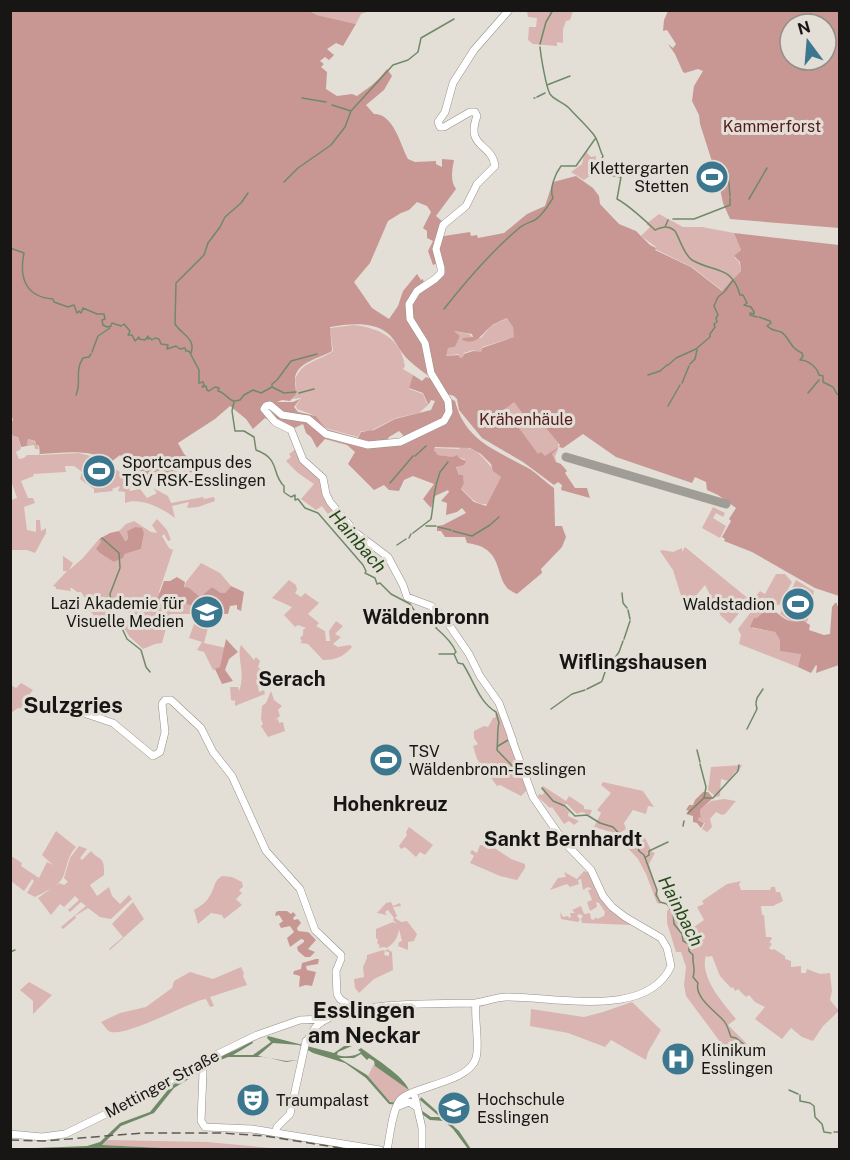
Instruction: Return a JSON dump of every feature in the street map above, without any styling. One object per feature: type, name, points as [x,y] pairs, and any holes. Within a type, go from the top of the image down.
[{"type":"main road","name":"Mettinger Straße","points":[[12,1135],[42,1137],[64,1134],[201,1069],[258,1035],[315,1023],[349,1009],[430,1003],[475,1006],[506,997],[585,1001],[614,999],[646,992],[662,980],[671,966],[667,948],[661,938],[626,918],[610,905],[602,895],[592,872],[571,851],[534,799],[503,711],[478,673],[470,655],[441,614],[431,606],[408,597],[388,557],[356,533],[330,502],[325,493],[324,478],[303,460],[292,431],[274,421],[265,412],[265,407],[270,405],[283,416],[306,418],[325,434],[372,445],[399,443],[439,425],[448,415],[448,400],[433,378],[424,340],[409,315],[410,302],[418,290],[440,274],[441,268],[436,254],[442,226],[466,206],[476,186],[495,165],[474,136],[473,126],[477,116],[475,112],[470,112],[444,127],[438,125],[438,121],[446,110],[453,83],[474,50],[508,11]]},
{"type":"main road","points":[[69,708],[115,723],[152,756],[159,753],[165,735],[162,704],[165,700],[171,701],[201,728],[211,749],[232,776],[266,851],[301,890],[315,930],[340,953],[342,958],[336,973],[337,994],[349,1009]]},
{"type":"main road","points":[[400,1105],[416,1099],[472,1066],[477,1052],[475,1006]]},
{"type":"main road","points":[[275,1133],[277,1127],[290,1114],[305,1045],[315,1023]]},
{"type":"main road","points":[[201,1069],[202,1125],[207,1128],[247,1128],[362,1148],[380,1149]]},
{"type":"main road","points":[[400,1105],[416,1099]]},
{"type":"main road","points":[[416,1099],[422,1137],[421,1149]]},
{"type":"main road","points":[[388,1149],[400,1105]]},
{"type":"green space","points":[[307,10],[317,15],[356,24],[343,46],[336,43],[327,49],[334,55],[329,60],[325,57],[320,61],[324,64],[321,67],[327,72],[326,89],[337,96],[352,94],[357,96],[380,78],[387,69],[392,76],[384,90],[366,105],[374,114],[381,115],[391,124],[408,159],[415,162],[436,161],[436,164],[442,167],[442,159],[454,160],[452,179],[456,189],[436,216],[443,222],[440,228],[438,263],[433,265],[428,251],[433,241],[427,238],[427,231],[423,228],[431,212],[427,206],[417,202],[409,210],[388,221],[370,263],[354,282],[372,308],[389,319],[398,306],[403,291],[417,274],[421,280],[423,279],[424,283],[408,311],[420,335],[429,376],[409,360],[391,337],[380,329],[359,324],[330,327],[332,351],[309,361],[299,369],[295,380],[296,394],[290,401],[277,402],[293,402],[300,399],[294,407],[298,412],[316,416],[326,429],[358,438],[361,432],[374,430],[395,419],[431,410],[435,401],[431,400],[429,404],[423,393],[409,388],[413,375],[422,381],[426,377],[431,379],[448,407],[444,420],[402,440],[403,435],[399,431],[389,437],[386,443],[376,444],[331,435],[312,421],[284,415],[273,403],[265,405],[271,421],[265,418],[253,429],[246,419],[230,406],[215,419],[178,443],[184,454],[197,465],[189,475],[182,470],[150,475],[146,484],[144,481],[146,476],[120,455],[111,462],[86,453],[40,454],[39,446],[35,441],[28,439],[27,446],[21,447],[18,437],[13,436],[11,432],[13,420],[11,414],[11,11]]},
{"type":"green space","points":[[308,11],[369,11],[361,14],[356,24]]},
{"type":"green space","points":[[527,11],[573,11],[563,29],[563,43],[557,42],[557,46],[533,44],[528,40],[529,27],[536,27],[537,18],[528,17]]},
{"type":"green space","name":"Kammerforst","points":[[668,11],[839,11],[839,228],[730,219],[723,203],[719,184],[710,186],[716,174],[699,115],[692,101],[694,86],[703,71],[698,69],[683,72],[668,44],[673,48],[676,44],[667,30],[663,31]]},
{"type":"green space","points":[[588,150],[587,153],[591,157],[596,156],[594,173],[584,180],[571,172],[582,164],[584,154]]},
{"type":"green space","points":[[576,176],[593,188],[599,196],[600,204],[619,224],[636,231],[656,248],[655,250],[691,267],[722,291],[741,271],[740,262],[734,256],[741,250],[734,233],[839,245],[839,596],[815,588],[752,552],[724,541],[722,537],[736,508],[707,490],[706,482],[695,477],[692,483],[616,457],[583,434],[563,448],[559,447],[552,454],[556,462],[567,471],[565,473],[575,488],[587,488],[590,498],[561,490],[562,485],[558,482],[554,485],[523,462],[482,438],[459,410],[457,399],[447,394],[437,382],[426,347],[410,315],[413,297],[439,277],[438,257],[442,231],[444,236],[470,232],[471,236],[477,235],[478,238],[504,233],[527,214],[545,206],[553,182]],"holes":[[[507,318],[513,327],[514,337],[482,348],[481,352],[473,351],[464,354],[461,358],[458,355],[446,356],[448,348],[455,347],[460,336],[454,331],[472,334],[473,337],[462,340],[471,342]],[[514,402],[534,428],[542,423],[560,445],[545,456],[541,452],[538,454],[505,409]]]},
{"type":"green space","points":[[659,214],[683,227],[702,227],[734,233],[741,250],[734,257],[739,262],[741,271],[723,291],[692,267],[655,249],[656,247],[641,236],[650,227],[646,224]]},
{"type":"green space","points":[[508,318],[515,337],[482,347],[479,353],[473,350],[464,353],[463,358],[458,354],[445,356],[448,348],[455,347],[460,336],[454,331],[481,338],[491,326]]},
{"type":"green space","points":[[354,325],[376,330],[395,343],[404,360],[403,369],[413,375],[409,389],[423,394],[429,404],[419,413],[396,418],[370,431],[361,431],[358,437],[325,428],[316,416],[297,409],[296,406],[301,398],[291,399],[296,390],[295,380],[302,369],[333,351],[330,328]]},
{"type":"green space","name":"Krähenhäule","points":[[520,397],[551,414],[558,441],[556,462],[552,454],[538,466],[500,407]]},
{"type":"green space","points":[[451,399],[455,401],[466,426],[483,443],[531,470],[554,488],[555,526],[562,526],[566,537],[562,547],[541,569],[542,573],[517,594],[504,583],[495,559],[489,552],[480,546],[467,543],[465,537],[445,537],[441,531],[437,531],[437,526],[466,513],[462,508],[446,515],[447,503],[441,501],[449,492],[448,490],[435,496],[431,508],[423,499],[434,484],[413,476],[404,480],[399,491],[389,490],[384,485],[374,490],[348,464],[355,452],[347,445],[325,439],[317,448],[306,433],[303,424],[292,429],[280,424],[265,410],[266,407],[350,441],[405,444],[444,422]],"holes":[[[435,447],[470,448],[481,454],[491,464],[493,471],[501,477],[486,506],[474,502],[461,489],[464,483],[463,475],[459,475],[456,467],[464,465],[466,461],[457,455],[453,457],[438,455],[434,450]]]},
{"type":"green space","points":[[10,432],[13,436],[18,437],[21,449],[16,452],[19,459],[27,455],[39,455],[39,450],[40,455],[79,453],[106,460],[127,477],[122,486],[132,478],[129,491],[140,489],[147,498],[157,493],[153,488],[168,496],[171,503],[203,497],[204,499],[214,497],[215,501],[198,507],[187,508],[189,502],[172,506],[175,518],[151,504],[137,501],[125,503],[125,492],[118,491],[120,486],[112,489],[113,491],[94,493],[94,489],[80,479],[82,472],[74,466],[65,466],[66,472],[33,474],[34,476],[21,481],[28,498],[33,498],[35,503],[24,507],[27,530],[36,532],[36,520],[40,520],[41,531],[46,528],[46,533],[35,553],[27,550],[11,550],[11,500],[17,498],[11,481]]},
{"type":"green space","points":[[28,439],[36,443],[39,449],[35,449],[34,445],[27,446]]},
{"type":"green space","points":[[461,447],[474,450],[501,477],[487,504],[476,502],[461,488],[464,483],[463,475],[459,475],[456,466],[464,463],[465,459],[438,455],[434,450],[435,448],[459,449]]},
{"type":"green space","points":[[296,449],[319,474],[335,511],[330,517],[322,506],[316,510],[301,499],[314,484],[286,461],[291,457],[289,454]]},
{"type":"green space","points":[[713,507],[725,513],[723,517],[716,513],[713,518],[726,526],[720,538],[702,528]]},
{"type":"green space","points":[[157,519],[167,530],[171,540],[168,541],[164,534],[162,536],[169,548],[173,550],[159,592],[167,603],[185,602],[199,614],[170,614],[162,643],[143,649],[129,636],[122,624],[132,617],[127,610],[129,606],[112,604],[112,608],[118,615],[96,620],[81,592],[72,588],[70,588],[71,591],[56,589],[53,586],[67,571],[63,571],[63,556],[73,563],[69,570],[99,539],[114,562],[123,558],[125,554],[141,549],[144,534],[135,527],[127,531],[128,539],[124,541],[119,531],[126,524],[134,521],[151,532],[157,533],[152,525]]},
{"type":"green space","points":[[135,527],[142,528],[144,534],[141,549],[125,554],[123,558],[114,562],[96,549],[101,542],[99,539],[110,533],[119,531],[125,541],[128,539],[127,531]]},
{"type":"green space","points":[[685,547],[750,600],[730,624],[721,616],[705,585],[689,604],[687,602],[684,605],[673,570],[660,551],[673,552],[682,548],[682,552]]},
{"type":"green space","points":[[201,563],[220,573],[231,586],[225,593],[212,587],[200,597],[184,588]]},
{"type":"green space","points":[[776,574],[785,574],[792,582],[779,605],[769,605],[763,597],[759,602],[754,599],[760,591],[765,594]]},
{"type":"green space","points":[[177,577],[185,582],[184,587],[189,588],[200,597],[212,587],[221,593],[225,593],[231,586],[244,592],[241,611],[237,609],[237,605],[230,606],[228,614],[213,613],[213,611],[203,609],[199,612],[185,603],[156,603],[164,581]]},
{"type":"green space","points":[[289,580],[296,585],[295,593],[301,597],[305,593],[319,603],[308,614],[319,623],[316,626],[325,631],[326,641],[330,641],[329,631],[336,621],[343,626],[335,634],[341,637],[333,644],[338,647],[350,645],[352,647],[346,653],[336,659],[323,660],[308,644],[300,643],[303,630],[306,628],[298,625],[295,627],[284,615],[292,607],[272,598]]},
{"type":"green space","name":"Waldstadion","points":[[796,580],[814,591],[806,623],[802,620],[793,623],[780,614]]},
{"type":"green space","points":[[835,603],[839,607],[839,665],[816,673],[816,665],[811,673],[798,667],[801,654],[780,651],[780,640],[775,632],[750,627],[754,618],[769,607],[788,620],[802,620],[810,625],[809,630],[824,635],[830,634],[832,607]]},
{"type":"green space","points":[[754,608],[762,613],[752,628],[775,632],[780,640],[801,654],[798,667],[739,644],[741,635],[738,629]]},
{"type":"green space","points":[[194,624],[203,627],[209,624],[204,643],[226,648],[220,668],[213,670],[204,652],[197,650],[202,642],[189,638]]},
{"type":"green space","points":[[226,639],[238,652],[229,659],[225,670],[233,681],[222,684],[215,669],[220,667]]},
{"type":"green space","points":[[241,645],[254,660],[256,657],[260,661],[258,667],[266,674],[271,672],[273,677],[267,678],[268,683],[258,687],[259,692],[264,690],[265,694],[235,706],[235,699],[231,700],[230,687],[238,687],[239,691],[241,684]]},
{"type":"green space","points":[[21,683],[33,690],[29,695],[37,702],[31,709],[18,708],[11,713],[11,685],[16,688]]},
{"type":"green space","points":[[271,691],[274,700],[282,706],[278,710],[280,716],[275,720],[278,719],[279,723],[283,722],[285,731],[268,737],[261,726],[263,724],[261,719],[262,706],[266,703]]},
{"type":"green space","points":[[502,711],[528,789],[521,796],[500,785],[497,786],[477,759],[473,746],[478,744],[474,738],[474,731],[484,726],[488,727],[496,717],[495,714]]},
{"type":"green space","name":"TSV Wäldenbronn-Esslingen","points":[[375,747],[401,755],[400,772],[384,770],[370,762]]},
{"type":"green space","points":[[742,765],[728,781],[721,779],[720,796],[716,797],[708,790],[711,767]]},
{"type":"green space","points":[[603,782],[643,791],[654,807],[648,806],[646,814],[633,810],[624,823],[626,829],[618,834],[594,827],[601,813],[597,810],[611,793],[601,785]]},
{"type":"green space","points":[[543,786],[566,801],[569,796],[584,806],[584,809],[592,810],[590,815],[582,812],[577,814],[567,804],[563,805],[569,812],[568,816],[579,821],[574,825],[569,821],[564,824],[552,807],[550,808],[538,797],[539,794],[543,795],[544,792],[541,789]]},
{"type":"green space","points":[[703,792],[708,792],[713,798],[700,810],[701,818],[699,817],[698,820],[704,823],[701,828],[693,822],[693,816],[686,814],[689,811],[686,810]]},
{"type":"green space","points":[[724,799],[736,801],[725,814],[716,812],[710,819],[712,827],[707,832],[702,829],[705,823],[698,820],[701,817],[700,810],[711,801]]},
{"type":"green space","points":[[409,827],[433,845],[425,855],[420,852],[416,857],[405,847],[401,849],[399,846],[407,835]]},
{"type":"green space","points":[[56,831],[76,847],[69,858],[61,880],[35,897],[27,893],[34,881],[32,879],[24,891],[11,881],[11,856],[39,878],[47,862],[53,865],[42,855]]},
{"type":"green space","points":[[629,831],[645,838],[652,852],[655,853],[649,864],[661,904],[657,903],[638,859],[618,838]]},
{"type":"green space","points":[[480,845],[493,847],[511,859],[525,864],[517,880],[500,876],[470,863],[474,856],[470,853],[472,850],[477,853]]},
{"type":"green space","points":[[79,846],[87,849],[80,858],[82,860],[91,851],[104,864],[104,875],[90,885],[97,896],[109,887],[112,896],[120,904],[129,895],[132,899],[111,919],[100,917],[88,908],[75,916],[76,918],[63,929],[61,927],[86,906],[81,902],[70,912],[68,910],[79,900],[75,896],[64,907],[60,904],[51,915],[38,898],[59,883],[64,885],[68,882],[64,878],[70,858]]},
{"type":"green space","points":[[584,871],[589,873],[598,888],[632,925],[582,923],[581,914],[577,915],[580,920],[578,922],[561,919],[560,912],[563,917],[568,916],[569,918],[570,913],[575,913],[572,910],[581,906],[584,914],[590,913],[591,919],[604,916],[605,912],[599,903],[596,902],[597,907],[590,911],[587,902],[592,900],[588,890],[592,889],[588,887],[583,890],[581,879],[578,880],[579,884],[570,887],[567,884],[550,890],[558,878],[566,877],[564,872],[577,879]]},
{"type":"green space","points":[[222,876],[232,877],[242,882],[243,887],[239,890],[242,893],[236,899],[242,905],[224,919],[222,915],[211,913],[198,924],[194,910],[206,901],[217,880]]},
{"type":"green space","points":[[741,881],[739,884],[741,890],[770,890],[771,887],[775,887],[776,892],[780,892],[783,901],[773,906],[761,906],[766,937],[772,939],[769,942],[772,944],[769,948],[791,961],[791,967],[801,966],[801,973],[806,973],[807,969],[820,974],[830,973],[832,991],[830,1000],[839,1011],[823,1026],[813,1041],[802,1037],[791,1028],[782,1039],[755,1019],[765,1007],[755,1002],[749,995],[746,997],[738,989],[735,991],[733,987],[731,988],[720,976],[712,956],[707,957],[706,955],[706,972],[714,989],[736,1019],[728,1025],[749,1046],[745,1056],[727,1051],[686,996],[684,985],[686,967],[681,952],[676,952],[667,923],[667,911],[672,907],[681,908],[704,943],[694,927],[704,920],[697,907],[704,904],[702,901],[727,884]]},
{"type":"green space","points":[[133,902],[144,919],[110,950],[123,937],[112,924]]},
{"type":"green space","points":[[391,902],[393,906],[400,903],[401,906],[393,907],[397,916],[395,918],[401,922],[407,921],[417,934],[414,941],[408,942],[408,950],[398,946],[402,941],[399,929],[397,938],[392,944],[387,948],[378,948],[380,946],[377,943],[376,929],[393,922],[397,924],[388,910],[385,912],[387,915],[377,913],[386,903]]},
{"type":"green space","points":[[278,911],[287,911],[291,914],[293,912],[296,915],[294,920],[298,919],[301,923],[297,928],[298,931],[308,932],[316,940],[308,949],[315,952],[310,957],[305,957],[298,951],[297,947],[304,940],[301,939],[290,947],[287,938],[294,932],[290,926],[281,928],[279,924],[283,921],[279,915],[275,916]]},
{"type":"green space","points":[[387,949],[392,952],[393,970],[374,979],[359,993],[355,988],[354,979],[364,977],[363,967],[367,955]]},
{"type":"green space","points":[[319,959],[318,964],[306,966],[307,970],[316,972],[312,986],[299,987],[300,976],[293,974],[294,971],[301,969],[302,963]]},
{"type":"green space","points":[[241,967],[247,985],[210,997],[214,1006],[210,1007],[206,999],[201,1000],[142,1025],[119,1032],[111,1032],[101,1022],[120,1013],[146,1007],[172,988],[174,981],[190,972],[213,979]]},
{"type":"green space","points":[[29,982],[52,995],[33,1014],[33,1001],[20,990]]},
{"type":"green space","points":[[632,1002],[661,1030],[646,1060],[611,1040],[605,1047],[568,1033],[530,1026],[531,1009],[584,1017]]},
{"type":"green space","points":[[374,1064],[409,1090],[395,1104],[388,1100],[368,1076]]},
{"type":"green space","points":[[108,1140],[207,1142],[282,1149],[178,1149],[102,1145]]},
{"type":"shaded area","points":[[268,1036],[334,1053],[344,1046],[352,1046],[338,1052],[337,1055],[343,1056],[359,1054],[361,1052],[358,1050],[361,1048],[395,1073],[409,1090],[375,1066],[374,1061],[369,1058],[367,1060],[361,1054],[354,1058],[339,1058],[367,1075],[390,1102],[408,1104],[431,1117],[440,1117],[420,1100],[421,1097],[459,1131],[471,1149],[468,1149],[444,1121],[430,1120],[411,1106],[389,1104],[366,1078],[345,1063],[313,1053],[299,1045],[273,1043],[258,1056],[264,1057],[228,1057],[218,1061],[174,1088],[154,1113],[121,1126],[102,1145],[182,1149],[11,1149],[87,1146],[100,1142],[120,1123],[150,1112],[171,1086],[219,1057],[252,1041],[253,1043],[233,1055],[253,1055],[271,1042]]},
{"type":"waterway","points":[[540,44],[546,22],[553,10]]},
{"type":"waterway","points":[[284,182],[298,168],[331,145],[345,127],[351,111],[393,65],[408,60],[418,52],[421,38],[454,19]]},
{"type":"waterway","points":[[540,47],[550,94],[569,108],[594,135],[603,156],[598,169],[604,174],[621,177],[617,199],[655,230],[665,227],[675,231],[689,258],[727,274],[737,285],[740,295],[743,295],[747,303],[744,305],[751,307],[754,312],[750,315],[757,317]]},
{"type":"waterway","points":[[547,85],[570,76]]},
{"type":"waterway","points":[[537,97],[545,93]]},
{"type":"waterway","points":[[302,98],[326,102]]},
{"type":"waterway","points":[[332,105],[351,111]]},
{"type":"waterway","points":[[444,309],[498,247],[520,227],[535,220],[543,213],[553,198],[553,182],[561,166],[576,166],[595,139]]},
{"type":"waterway","points":[[749,199],[767,168]]},
{"type":"waterway","points":[[728,172],[730,196]]},
{"type":"waterway","points":[[191,353],[190,340],[175,324],[176,283],[204,255],[208,243],[225,217],[241,203],[248,193]]},
{"type":"waterway","points":[[673,219],[694,219],[730,205],[730,198]]},
{"type":"waterway","points":[[665,227],[668,220]]},
{"type":"waterway","points":[[10,248],[24,253],[22,270],[30,290],[68,307],[74,305],[77,313],[79,311],[81,313],[83,308],[97,314],[104,314],[103,325],[107,327],[112,323],[121,326],[124,324],[130,331],[128,335],[132,335],[135,341],[139,337],[145,340],[148,336],[148,339],[159,339],[161,344],[168,345],[167,349],[176,346],[180,349],[185,348],[199,370],[199,383],[203,382],[204,385],[202,387],[206,386],[209,391],[215,387],[219,388],[218,391],[234,401]]},
{"type":"waterway","points":[[725,291],[733,280]]},
{"type":"waterway","points":[[676,358],[696,349],[710,337],[718,315],[714,306],[718,297],[724,292]]},
{"type":"waterway","points":[[759,317],[770,321],[771,323],[767,326],[770,329],[784,334],[795,349],[802,353],[800,360],[812,364],[819,375],[823,376],[823,382],[833,387],[840,395]]},
{"type":"waterway","points":[[92,352],[98,336],[110,328]]},
{"type":"waterway","points":[[690,364],[695,359],[697,350]]},
{"type":"waterway","points":[[76,395],[80,363],[83,358],[91,354]]},
{"type":"waterway","points":[[235,401],[253,390],[261,393],[272,387],[291,361],[317,354]]},
{"type":"waterway","points":[[668,365],[675,359]]},
{"type":"waterway","points":[[648,375],[660,371],[667,365]]},
{"type":"waterway","points":[[682,383],[689,366]]},
{"type":"waterway","points":[[808,393],[819,380]]},
{"type":"waterway","points":[[668,406],[680,385]]},
{"type":"waterway","points":[[272,387],[284,393],[296,392]]},
{"type":"waterway","points":[[299,393],[314,389]]},
{"type":"waterway","name":"Hainbach","points":[[234,402],[232,411],[235,431],[244,431],[254,437],[256,450],[272,462],[284,486],[284,492]]},
{"type":"waterway","points":[[415,456],[426,446]]},
{"type":"waterway","points":[[390,483],[413,456]]},
{"type":"waterway","points":[[436,485],[440,472],[448,462]]},
{"type":"waterway","points":[[431,519],[436,486]]},
{"type":"waterway","name":"Hainbach","points":[[285,493],[291,497],[295,495],[295,500],[298,499],[305,508],[318,513],[363,565],[365,573],[375,578],[377,584],[380,583],[391,594],[410,604],[416,613],[427,617],[437,626],[436,628],[453,646],[458,663],[463,664],[485,703],[496,712],[499,723],[497,750],[522,776]]},
{"type":"waterway","points":[[491,524],[499,517]]},
{"type":"waterway","points":[[413,533],[430,520]]},
{"type":"waterway","points":[[453,531],[472,536],[490,525]]},
{"type":"waterway","points":[[426,526],[436,526]]},
{"type":"waterway","points":[[438,527],[451,530]]},
{"type":"waterway","points":[[409,538],[411,534]]},
{"type":"waterway","points":[[102,538],[119,553],[120,568],[110,594],[112,607]]},
{"type":"waterway","points":[[397,545],[406,539]]},
{"type":"waterway","points":[[622,593],[623,603],[627,608]]},
{"type":"waterway","points":[[113,609],[127,639],[141,650],[146,667],[150,672]]},
{"type":"waterway","points":[[628,610],[630,619]]},
{"type":"waterway","points":[[624,639],[630,621]]},
{"type":"waterway","points":[[602,681],[623,641]]},
{"type":"waterway","points":[[439,654],[454,654]]},
{"type":"waterway","points":[[587,689],[601,682]]},
{"type":"waterway","points":[[756,703],[763,689]]},
{"type":"waterway","points":[[551,709],[572,694],[585,690]]},
{"type":"waterway","points":[[747,729],[757,709],[756,704]]},
{"type":"waterway","points":[[498,746],[508,740]]},
{"type":"waterway","points":[[697,750],[700,762]]},
{"type":"waterway","points":[[700,764],[706,787],[704,798]]},
{"type":"waterway","points":[[688,813],[704,798],[713,798],[738,771],[739,765]]},
{"type":"waterway","name":"Hainbach","points":[[542,788],[553,801],[565,806],[575,816],[587,815],[600,823],[613,827],[627,842],[638,847],[644,855],[657,890],[656,895],[660,902],[667,904],[673,913],[674,924],[682,934],[683,941],[689,944],[689,951],[693,955],[693,977],[698,983],[699,993],[727,1025],[731,1037],[746,1046]]},
{"type":"waterway","points":[[683,826],[684,821]]},
{"type":"waterway","points":[[646,857],[649,851],[668,842]]},
{"type":"waterway","points":[[10,952],[15,950]]},
{"type":"waterway","name":"Hainbach","points":[[789,1090],[798,1094]]},
{"type":"waterway","name":"Hainbach","points":[[800,1095],[800,1101],[814,1106],[815,1117],[822,1124],[824,1132],[831,1133]]},
{"type":"waterway","name":"Hainbach","points":[[834,1132],[840,1132]]},
{"type":"runway","points":[[566,457],[726,504]]},
{"type":"railway","points":[[10,1140],[44,1141],[142,1133],[221,1133],[265,1136],[353,1150]]},
{"type":"place","name":"Klettergarten Stetten","points":[[712,177]]},
{"type":"place","name":"Sportcampus des TSV RSK-Esslingen","points":[[99,471]]},
{"type":"place","name":"Waldstadion","points":[[798,604]]},
{"type":"place","name":"Lazi Akademie für Visuelle Medien","points":[[207,612]]},
{"type":"place","name":"TSV Wäldenbronn-Esslingen","points":[[386,760]]},
{"type":"place","name":"Klinikum Esslingen","points":[[678,1059]]},
{"type":"place","name":"Traumpalast","points":[[253,1100]]},
{"type":"place","name":"Hochschule Esslingen","points":[[454,1108]]},
{"type":"district","name":"Wäldenbronn","points":[[426,617]]},
{"type":"district","name":"Wiflingshausen","points":[[633,662]]},
{"type":"district","name":"Serach","points":[[292,679]]},
{"type":"district","name":"Sulzgries","points":[[73,705]]},
{"type":"district","name":"Hohenkreuz","points":[[390,804]]},
{"type":"district","name":"Sankt Bernhardt","points":[[563,839]]},
{"type":"district","name":"Esslingen am Neckar","points":[[364,1022]]}]
